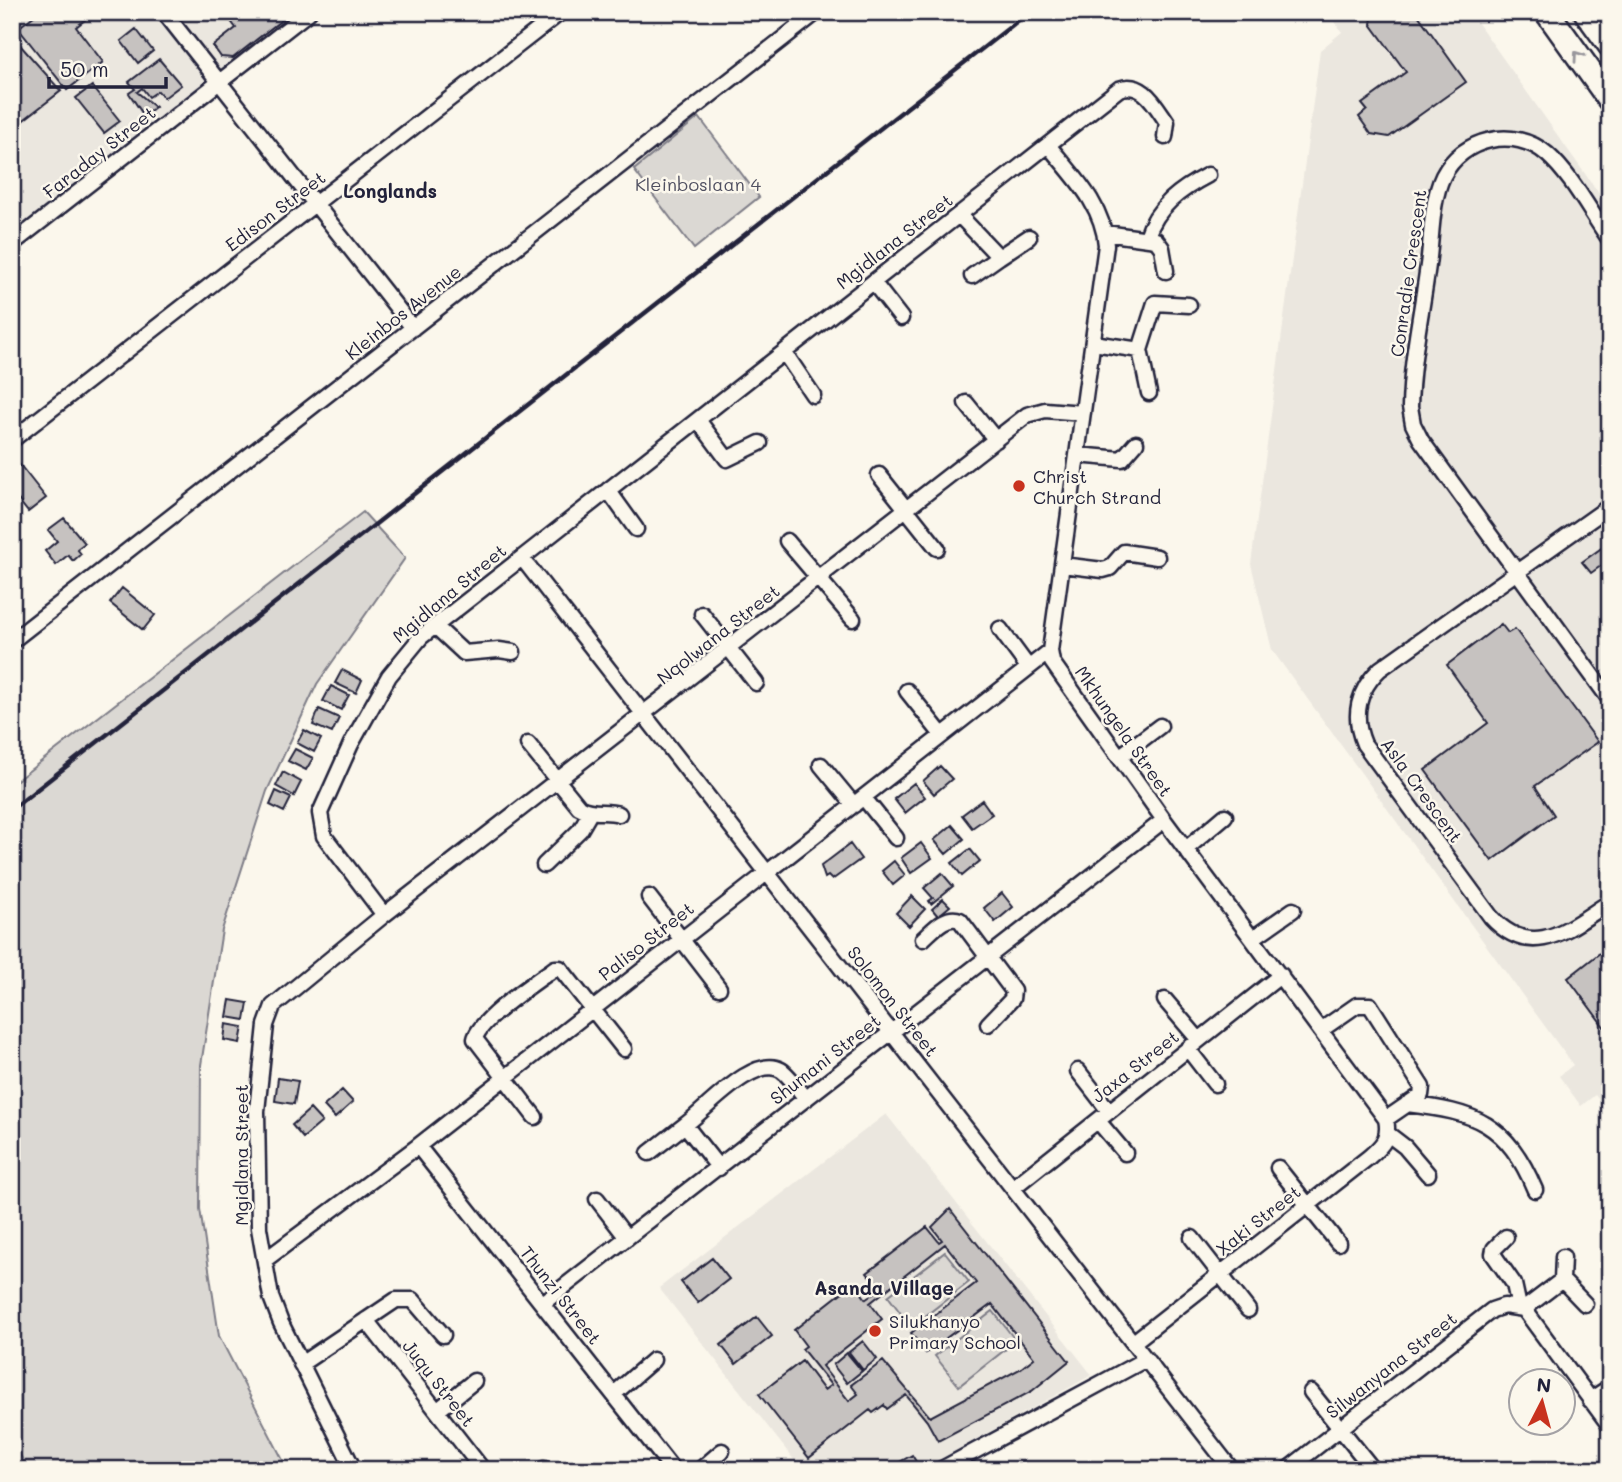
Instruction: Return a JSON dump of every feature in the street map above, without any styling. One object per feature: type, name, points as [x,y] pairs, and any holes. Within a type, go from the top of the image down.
[{"type":"highway","points":[[1547,12],[1610,100]]},
{"type":"highway","points":[[1586,12],[1610,45]]},
{"type":"street","points":[[164,12],[413,328]]},
{"type":"street","name":"Faraday Street","points":[[12,244],[309,12]]},
{"type":"street","name":"Edison Street","points":[[12,440],[561,12]]},
{"type":"street","name":"Kleinbos Avenue","points":[[12,641],[817,12]]},
{"type":"street","name":"Mgidlana Street","points":[[354,1470],[271,1297],[259,1228],[257,1111],[268,1013],[281,998],[384,915],[324,836],[320,813],[351,744],[389,676],[407,651],[435,626],[1119,89],[1132,87],[1144,91],[1167,122],[1165,137]]},
{"type":"street","name":"Conradie Crescent","points":[[1610,240],[1555,163],[1538,148],[1516,139],[1493,139],[1464,150],[1448,167],[1438,190],[1410,415],[1421,440],[1515,573],[1610,700]]},
{"type":"street","points":[[1048,145],[1093,202],[1105,233],[1105,256],[1050,651]]},
{"type":"street","points":[[1147,237],[1156,216],[1174,196],[1208,175]]},
{"type":"street","points":[[959,215],[999,257]]},
{"type":"street","points":[[1105,233],[1156,240],[1162,248],[1166,271]]},
{"type":"street","points":[[972,276],[1029,237]]},
{"type":"street","points":[[873,282],[901,318]]},
{"type":"street","points":[[1149,393],[1140,350],[1154,303],[1189,305]]},
{"type":"street","points":[[1093,343],[1140,350]]},
{"type":"street","points":[[784,352],[813,395]]},
{"type":"street","points":[[966,403],[996,440]]},
{"type":"street","name":"Nqolwana Street","points":[[384,915],[1033,412],[1050,410],[1083,413]]},
{"type":"street","points":[[698,420],[727,459],[760,443]]},
{"type":"street","points":[[1077,455],[1122,459],[1136,443]]},
{"type":"street","points":[[879,475],[937,548]]},
{"type":"street","points":[[608,490],[636,528]]},
{"type":"street","points":[[1515,573],[1610,506]]},
{"type":"street","points":[[786,541],[853,619]]},
{"type":"street","points":[[1062,565],[1103,570],[1110,568],[1124,552],[1157,557]]},
{"type":"street","name":"Solomon Street","points":[[522,558],[1135,1341],[1232,1470]]},
{"type":"street","name":"Asla Crescent","points":[[1515,573],[1380,669],[1360,696],[1358,727],[1364,744],[1491,917],[1505,931],[1524,938],[1553,937],[1610,902]]},
{"type":"street","points":[[702,614],[757,683]]},
{"type":"street","points":[[435,626],[464,653],[499,650],[513,652]]},
{"type":"street","points":[[1000,629],[1028,667]]},
{"type":"street","name":"Paliso Street","points":[[265,1260],[418,1146],[680,938],[1050,651]]},
{"type":"street","name":"Mkhungela Street","points":[[1050,651],[1059,674],[1164,820],[1281,975],[1387,1126],[1427,1174]]},
{"type":"street","points":[[908,691],[942,735]]},
{"type":"street","points":[[1119,757],[1160,726]]},
{"type":"street","points":[[528,744],[579,807],[590,813]]},
{"type":"street","points":[[821,765],[896,838]]},
{"type":"street","points":[[544,865],[579,830],[590,813],[600,810],[619,814]]},
{"type":"street","points":[[1186,849],[1224,816]]},
{"type":"street","name":"Shumani Street","points":[[544,1303],[1164,820]]},
{"type":"street","points":[[649,897],[719,988]]},
{"type":"street","points":[[1253,938],[1293,910]]},
{"type":"street","points":[[923,939],[945,921],[957,917],[1012,987],[1013,995],[988,1024]]},
{"type":"street","points":[[535,1117],[477,1042],[475,1034],[520,993],[557,967],[593,1007],[624,1049]]},
{"type":"street","name":"Jaxa Street","points":[[1014,1187],[1281,975]]},
{"type":"street","points":[[1165,1000],[1215,1084]]},
{"type":"street","points":[[1321,1030],[1357,1005],[1370,1005],[1422,1087],[1421,1095],[1407,1104]]},
{"type":"street","points":[[649,1153],[743,1077],[761,1067],[783,1071],[806,1099]]},
{"type":"street","points":[[1078,1071],[1125,1153]]},
{"type":"street","points":[[1407,1104],[1452,1109],[1474,1116],[1510,1144],[1535,1190]]},
{"type":"street","name":"Xaki Street","points":[[1135,1341],[1369,1157],[1382,1145],[1387,1126],[1407,1104]]},
{"type":"street","points":[[685,1125],[719,1168]]},
{"type":"street","name":"Thunzi Street","points":[[418,1146],[673,1470]]},
{"type":"street","points":[[1278,1168],[1338,1243]]},
{"type":"street","points":[[597,1199],[627,1238]]},
{"type":"street","points":[[1506,1237],[1494,1249],[1493,1254],[1514,1284],[1521,1308],[1610,1426]]},
{"type":"street","points":[[1192,1238],[1248,1310]]},
{"type":"street","points":[[1563,1257],[1562,1280],[1585,1304]]},
{"type":"street","points":[[1521,1308],[1562,1280]]},
{"type":"street","points":[[301,1364],[396,1300],[413,1300],[443,1335]]},
{"type":"street","name":"Silwanyana Street","points":[[1287,1470],[1492,1310],[1504,1306],[1521,1308]]},
{"type":"street","name":"Juqu Street","points":[[366,1320],[483,1470]]},
{"type":"street","points":[[940,1470],[1146,1359]]},
{"type":"street","points":[[614,1394],[653,1360]]},
{"type":"street","points":[[437,1411],[474,1381]]},
{"type":"street","points":[[1590,1400],[1610,1387]]},
{"type":"street","points":[[1311,1392],[1371,1466]]},
{"type":"street","points":[[700,1470],[722,1451]]},
{"type":"shaded area","points":[[12,12],[310,12],[12,246]]},
{"type":"shaded area","points":[[1327,12],[1470,12],[1610,209],[1610,1114],[1595,1095],[1581,1106],[1559,1076],[1573,1065],[1272,650],[1251,564],[1320,50],[1342,32]]},
{"type":"shaded area","name":"Silukhanyo Primary School","points":[[886,1114],[1092,1375],[921,1470],[802,1470],[659,1288]]},
{"type":"green space","name":"Kleinboslaan 4","points":[[699,117],[759,197],[694,249],[634,170]]},
{"type":"green space","points":[[363,512],[405,558],[317,684],[267,791],[222,930],[201,1065],[200,1209],[219,1336],[288,1470],[28,1470],[12,1440],[12,784]]},
{"type":"green space","points":[[945,1252],[969,1282],[911,1327],[888,1296]]},
{"type":"green space","points":[[993,1311],[1016,1341],[959,1386],[935,1356]]},
{"type":"building","points":[[39,12],[95,12],[76,27],[103,62],[67,90],[18,28]]},
{"type":"building","points":[[224,12],[286,12],[288,15],[233,58],[221,57],[213,46],[236,28]]},
{"type":"building","points":[[1373,12],[1416,12],[1466,82],[1389,137],[1371,134],[1359,117],[1367,110],[1362,104],[1406,72],[1371,24]]},
{"type":"building","points":[[136,29],[153,51],[138,63],[121,41]]},
{"type":"building","points":[[12,36],[61,91],[12,129]]},
{"type":"building","points":[[159,59],[181,85],[164,98],[158,91],[149,97],[142,88],[137,92],[155,107],[144,116],[129,93],[135,89],[129,82]]},
{"type":"building","points":[[92,86],[120,121],[104,133],[76,98]]},
{"type":"building","points":[[20,465],[46,498],[28,512],[12,492],[12,471]]},
{"type":"building","points":[[64,518],[85,543],[77,549],[81,554],[73,561],[68,555],[56,565],[45,551],[57,541],[48,530]]},
{"type":"building","points":[[1610,542],[1610,569],[1605,563],[1591,573],[1582,562]]},
{"type":"building","points":[[122,588],[155,615],[143,630],[110,603]]},
{"type":"building","points":[[1501,624],[1508,633],[1515,629],[1598,742],[1535,786],[1554,815],[1492,861],[1425,770],[1488,723],[1447,665]]},
{"type":"building","points":[[342,670],[362,680],[356,693],[335,683]]},
{"type":"building","points":[[331,686],[349,695],[341,710],[323,701]]},
{"type":"building","points":[[319,709],[339,718],[332,733],[313,725]]},
{"type":"building","points":[[304,730],[321,739],[314,752],[297,743]]},
{"type":"building","points":[[295,749],[313,758],[306,770],[288,761]]},
{"type":"building","points":[[940,766],[952,779],[934,794],[923,781]]},
{"type":"building","points":[[283,772],[301,782],[294,796],[276,786]]},
{"type":"building","points":[[914,783],[925,797],[905,813],[894,799]]},
{"type":"building","points":[[276,791],[291,798],[284,812],[270,805]]},
{"type":"building","points":[[982,800],[992,814],[972,828],[962,815]]},
{"type":"building","points":[[952,825],[964,839],[946,854],[934,840]]},
{"type":"building","points":[[921,843],[932,858],[911,873],[901,858]]},
{"type":"building","points":[[850,844],[861,859],[832,880],[828,876],[825,878],[821,866]]},
{"type":"building","points":[[970,849],[980,861],[962,876],[952,863]]},
{"type":"building","points":[[894,861],[905,875],[893,885],[882,871]]},
{"type":"building","points":[[942,873],[953,886],[931,904],[929,901],[933,898],[924,888]]},
{"type":"building","points":[[1002,893],[1013,907],[995,922],[984,908]]},
{"type":"building","points":[[912,896],[925,909],[909,926],[896,913]]},
{"type":"building","points":[[943,899],[950,906],[938,916],[932,909]]},
{"type":"building","points":[[1610,945],[1610,1035],[1568,978]]},
{"type":"building","points":[[230,1000],[248,1003],[245,1020],[227,1017]]},
{"type":"building","points":[[226,1024],[243,1027],[240,1043],[224,1040]]},
{"type":"building","points":[[278,1078],[298,1081],[294,1104],[275,1101]]},
{"type":"building","points":[[342,1090],[353,1102],[335,1118],[324,1106]]},
{"type":"building","points":[[310,1109],[322,1122],[303,1138],[292,1125]]},
{"type":"building","points":[[950,1209],[1069,1361],[1032,1391],[938,1441],[927,1421],[906,1395],[887,1409],[884,1405],[873,1413],[870,1410],[809,1458],[759,1394],[802,1361],[824,1390],[831,1385],[802,1349],[806,1346],[794,1330],[854,1283],[866,1299],[880,1289],[867,1273],[927,1227],[939,1242],[942,1240],[932,1227]],"holes":[[[945,1244],[976,1283],[911,1333],[926,1353],[992,1304],[1034,1358],[1020,1369],[930,1417],[883,1361],[851,1385],[858,1394],[849,1401],[822,1366],[882,1319],[870,1303]]]},
{"type":"building","points":[[712,1258],[729,1279],[698,1303],[681,1282]]},
{"type":"building","points":[[757,1317],[772,1336],[736,1364],[721,1345]]},
{"type":"building","points":[[863,1341],[877,1359],[863,1370],[849,1352]]},
{"type":"building","points":[[847,1353],[862,1371],[847,1383],[833,1365]]},
{"type":"building","points":[[912,1455],[918,1465],[909,1470],[892,1470],[891,1467]]},
{"type":"railway","points":[[12,809],[1029,12]]},
{"type":"place","name":"Christ Church Strand","points":[[1019,486]]},
{"type":"place","name":"Silukhanyo Primary School","points":[[875,1331]]},
{"type":"district","name":"Longlands","points":[[390,190]]},
{"type":"district","name":"Asanda Village","points":[[884,1287]]}]
